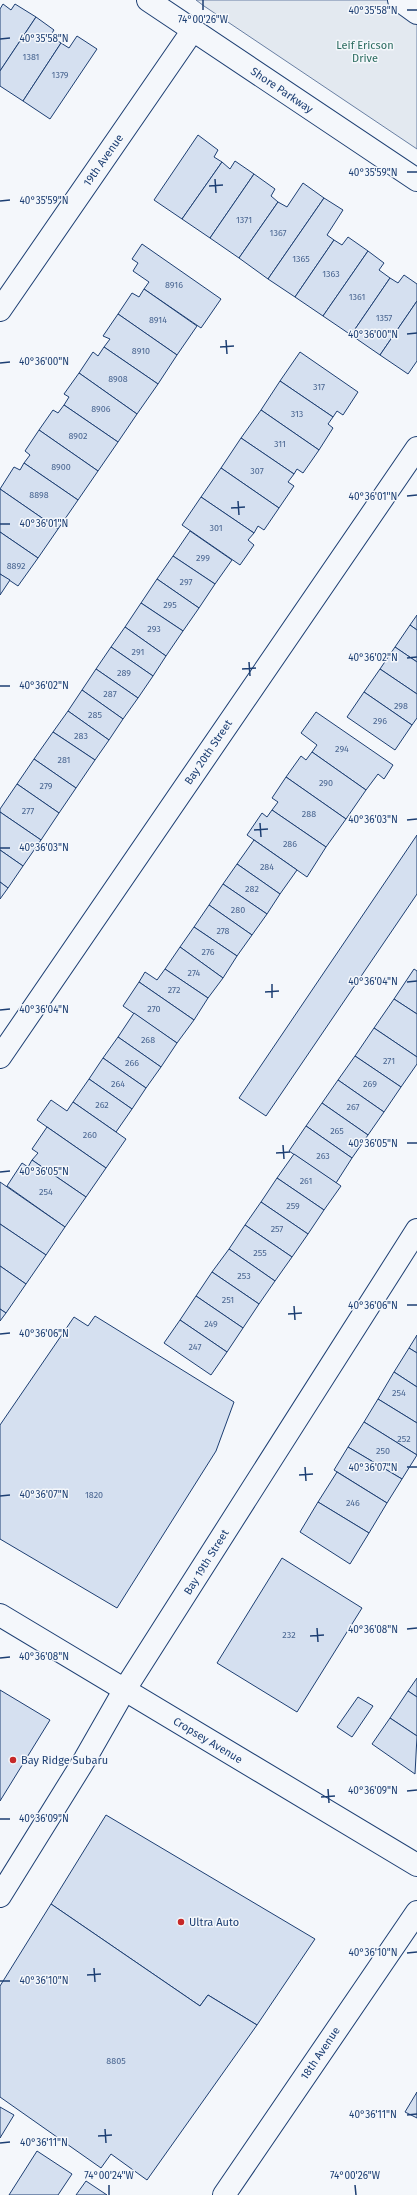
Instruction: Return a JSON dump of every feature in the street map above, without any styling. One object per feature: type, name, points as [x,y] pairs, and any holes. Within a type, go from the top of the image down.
[{"type":"main road","name":"Shore Parkway","points":[[148,0],[417,180]]},
{"type":"main road","points":[[399,0],[417,13]]},
{"type":"main road","name":"19th Avenue","points":[[0,310],[193,30]]},
{"type":"main road","name":"Bay 20th Street","points":[[0,1057],[417,448]]},
{"type":"main road","name":"Bay 19th Street","points":[[0,1896],[85,1759],[125,1689],[417,1230]]},
{"type":"main road","name":"Cropsey Avenue","points":[[0,1615],[417,1865]]},
{"type":"main road","name":"18th Avenue","points":[[224,2195],[417,1912]]},
{"type":"green space","name":"Leif Ericson Drive","points":[[196,0],[417,0],[417,149],[204,6]]},
{"type":"building","points":[[3,4],[11,10],[15,4],[36,17],[0,71],[0,9]]},
{"type":"building","points":[[36,17],[54,30],[50,36],[61,43],[23,101],[0,86],[0,71]]},
{"type":"building","points":[[77,36],[97,49],[50,119],[23,101],[61,43],[69,48]]},
{"type":"building","points":[[198,135],[218,150],[214,157],[222,162],[182,219],[154,200]]},
{"type":"building","points":[[235,161],[254,174],[210,238],[182,219],[222,162],[230,169]]},
{"type":"building","points":[[254,174],[275,189],[271,196],[278,202],[239,258],[210,238]]},
{"type":"building","points":[[303,183],[324,198],[268,279],[239,258],[278,202],[287,207]]},
{"type":"building","points":[[324,198],[343,210],[327,235],[334,240],[295,297],[268,279]]},
{"type":"building","points":[[348,237],[368,251],[323,316],[295,297],[334,240],[342,245]]},
{"type":"building","points":[[142,244],[221,299],[201,328],[144,289],[149,282],[133,271],[138,263],[132,259]]},
{"type":"building","points":[[368,251],[384,263],[379,270],[390,278],[351,335],[323,316]]},
{"type":"building","points":[[404,275],[417,284],[417,301],[380,355],[351,335],[390,278],[398,283]]},
{"type":"building","points":[[144,289],[197,326],[177,355],[118,314],[132,293],[139,297]]},
{"type":"building","points":[[417,301],[417,361],[408,374],[380,355]]},
{"type":"building","points":[[118,314],[177,355],[158,384],[104,347],[110,339],[103,336]]},
{"type":"building","points":[[104,347],[158,384],[137,414],[79,373],[93,352],[98,356]]},
{"type":"building","points":[[300,352],[358,392],[343,415],[337,411],[333,417],[280,381]]},
{"type":"building","points":[[79,373],[137,414],[118,442],[64,405],[69,397],[64,394]]},
{"type":"building","points":[[280,381],[333,417],[328,424],[333,428],[319,450],[261,410]]},
{"type":"building","points":[[64,405],[118,442],[98,471],[39,430],[53,410],[58,413]]},
{"type":"building","points":[[261,410],[319,450],[303,473],[297,469],[294,474],[241,438]]},
{"type":"building","points":[[39,430],[98,471],[78,500],[24,463],[30,455],[25,451]]},
{"type":"building","points":[[241,438],[294,474],[288,482],[294,486],[279,508],[221,468]]},
{"type":"building","points":[[24,463],[78,500],[58,529],[0,489],[14,467],[20,470]]},
{"type":"building","points":[[221,468],[279,508],[264,530],[258,526],[254,533],[201,497]]},
{"type":"building","points":[[0,489],[58,529],[38,558],[0,532]]},
{"type":"building","points":[[201,497],[254,533],[248,540],[254,545],[240,565],[182,525]]},
{"type":"building","points":[[190,531],[232,560],[215,584],[173,556]]},
{"type":"building","points":[[0,532],[38,558],[18,586],[0,574]]},
{"type":"building","points":[[173,556],[215,584],[199,608],[157,579]]},
{"type":"building","points":[[0,574],[10,580],[0,595]]},
{"type":"building","points":[[157,579],[199,608],[183,631],[141,603]]},
{"type":"building","points":[[141,603],[183,631],[166,656],[125,627]]},
{"type":"building","points":[[417,615],[417,630],[410,625]]},
{"type":"building","points":[[410,625],[417,630],[417,662],[395,647]]},
{"type":"building","points":[[125,627],[166,656],[153,676],[111,647]]},
{"type":"building","points":[[111,647],[153,676],[138,698],[96,669]]},
{"type":"building","points":[[395,647],[417,662],[417,694],[380,669]]},
{"type":"building","points":[[96,669],[138,698],[123,719],[82,690]]},
{"type":"building","points":[[380,669],[417,694],[417,718],[412,725],[364,692]]},
{"type":"building","points":[[82,690],[123,719],[109,740],[68,711]]},
{"type":"building","points":[[364,692],[412,725],[395,750],[347,717]]},
{"type":"building","points":[[68,711],[109,740],[95,760],[53,732]]},
{"type":"building","points":[[316,712],[393,765],[384,779],[378,774],[366,790],[312,752],[317,745],[301,733]]},
{"type":"building","points":[[53,732],[95,760],[76,788],[34,759]]},
{"type":"building","points":[[312,752],[366,790],[346,819],[286,777],[301,756],[306,760]]},
{"type":"building","points":[[34,759],[76,788],[59,813],[17,784]]},
{"type":"building","points":[[286,777],[346,819],[326,847],[272,810],[278,802],[272,798]]},
{"type":"building","points":[[17,784],[59,813],[41,840],[0,812],[0,809]]},
{"type":"building","points":[[272,810],[326,847],[307,877],[247,835],[262,813],[267,817]]},
{"type":"building","points":[[0,812],[41,840],[23,866],[0,850]]},
{"type":"building","points":[[417,835],[417,894],[266,1116],[239,1098]]},
{"type":"building","points":[[254,840],[297,870],[280,894],[237,864]]},
{"type":"building","points":[[0,850],[23,866],[8,888],[0,882]]},
{"type":"building","points":[[237,864],[280,894],[267,914],[223,884]]},
{"type":"building","points":[[0,882],[8,888],[0,899]]},
{"type":"building","points":[[223,884],[267,914],[252,935],[209,905]]},
{"type":"building","points":[[209,905],[252,935],[237,956],[194,927]]},
{"type":"building","points":[[194,927],[237,956],[223,978],[180,947]]},
{"type":"building","points":[[180,947],[223,978],[208,998],[165,969]]},
{"type":"building","points":[[165,969],[208,998],[194,1020],[139,982],[145,972],[157,980]]},
{"type":"building","points":[[414,969],[417,971],[417,1014],[394,999]]},
{"type":"building","points":[[139,982],[194,1020],[177,1043],[123,1006]]},
{"type":"building","points":[[394,999],[417,1014],[417,1057],[374,1028]]},
{"type":"building","points":[[134,1013],[177,1043],[161,1067],[118,1037]]},
{"type":"building","points":[[374,1028],[417,1057],[417,1064],[401,1087],[355,1056]]},
{"type":"building","points":[[118,1037],[161,1067],[146,1088],[103,1058]]},
{"type":"building","points":[[355,1056],[401,1087],[384,1112],[338,1080]]},
{"type":"building","points":[[103,1058],[146,1088],[132,1109],[89,1079]]},
{"type":"building","points":[[89,1079],[132,1109],[116,1132],[73,1102]]},
{"type":"building","points":[[338,1080],[384,1112],[368,1135],[322,1103]]},
{"type":"building","points":[[51,1100],[67,1111],[73,1102],[126,1139],[106,1168],[37,1120]]},
{"type":"building","points":[[322,1103],[368,1135],[352,1158],[306,1126]]},
{"type":"building","points":[[306,1126],[352,1158],[336,1183],[289,1151]]},
{"type":"building","points":[[47,1127],[106,1168],[86,1197],[32,1160],[38,1153],[32,1149]]},
{"type":"building","points":[[294,1154],[341,1186],[324,1210],[277,1178]]},
{"type":"building","points":[[32,1160],[86,1197],[65,1227],[7,1186],[22,1163],[28,1167]]},
{"type":"building","points":[[277,1178],[324,1210],[308,1234],[261,1202]]},
{"type":"building","points":[[0,1182],[65,1227],[46,1255],[0,1224]]},
{"type":"building","points":[[261,1202],[308,1234],[292,1257],[245,1225]]},
{"type":"building","points":[[0,1224],[46,1255],[26,1284],[0,1266]]},
{"type":"building","points":[[245,1225],[292,1257],[275,1281],[229,1249]]},
{"type":"building","points":[[229,1249],[275,1281],[259,1304],[212,1272]]},
{"type":"building","points":[[0,1266],[26,1284],[6,1313],[0,1309]]},
{"type":"building","points":[[212,1272],[259,1304],[243,1328],[196,1296]]},
{"type":"building","points":[[196,1296],[243,1328],[227,1352],[180,1320]]},
{"type":"building","points":[[0,1309],[6,1313],[0,1321]]},
{"type":"building","points":[[95,1316],[234,1402],[216,1451],[117,1608],[0,1539],[0,1425],[74,1317],[88,1326]]},
{"type":"building","points":[[180,1320],[227,1352],[211,1375],[164,1343]]},
{"type":"building","points":[[417,1335],[417,1353],[409,1348]]},
{"type":"building","points":[[409,1348],[417,1353],[417,1387],[394,1372]]},
{"type":"building","points":[[394,1372],[417,1387],[417,1423],[378,1399]]},
{"type":"building","points":[[378,1399],[417,1423],[417,1455],[364,1422]]},
{"type":"building","points":[[364,1422],[417,1455],[402,1479],[348,1447]]},
{"type":"building","points":[[348,1447],[402,1479],[387,1503],[334,1470]]},
{"type":"building","points":[[337,1472],[387,1503],[369,1533],[318,1502]]},
{"type":"building","points":[[318,1502],[369,1533],[350,1564],[300,1532]]},
{"type":"building","points":[[282,1558],[362,1608],[297,1712],[217,1663]]},
{"type":"building","points":[[417,1678],[417,1697],[408,1691]]},
{"type":"building","name":"Bay Ridge Subaru","points":[[0,1690],[50,1720],[0,1801]]},
{"type":"building","points":[[408,1691],[417,1697],[417,1736],[390,1718]]},
{"type":"building","points":[[358,1697],[373,1706],[352,1737],[337,1727]]},
{"type":"building","points":[[390,1718],[417,1736],[415,1774],[372,1744]]},
{"type":"building","name":"Ultra Auto","points":[[106,1815],[315,1939],[257,2025],[208,1995],[200,2006],[51,1904]]},
{"type":"building","points":[[51,1904],[200,2006],[208,1995],[257,2025],[147,2180],[111,2154],[101,2168],[0,2097],[0,1986]]},
{"type":"building","points":[[417,2092],[417,2118],[405,2112]]},
{"type":"building","points":[[0,2107],[14,2115],[0,2138]]},
{"type":"building","points":[[37,2151],[72,2174],[58,2195],[9,2195]]},
{"type":"building","points":[[86,2181],[107,2195],[76,2195]]},
{"type":"place","name":"Bay Ridge Subaru","points":[[13,1760]]},
{"type":"place","name":"Ultra Auto","points":[[181,1922]]}]
